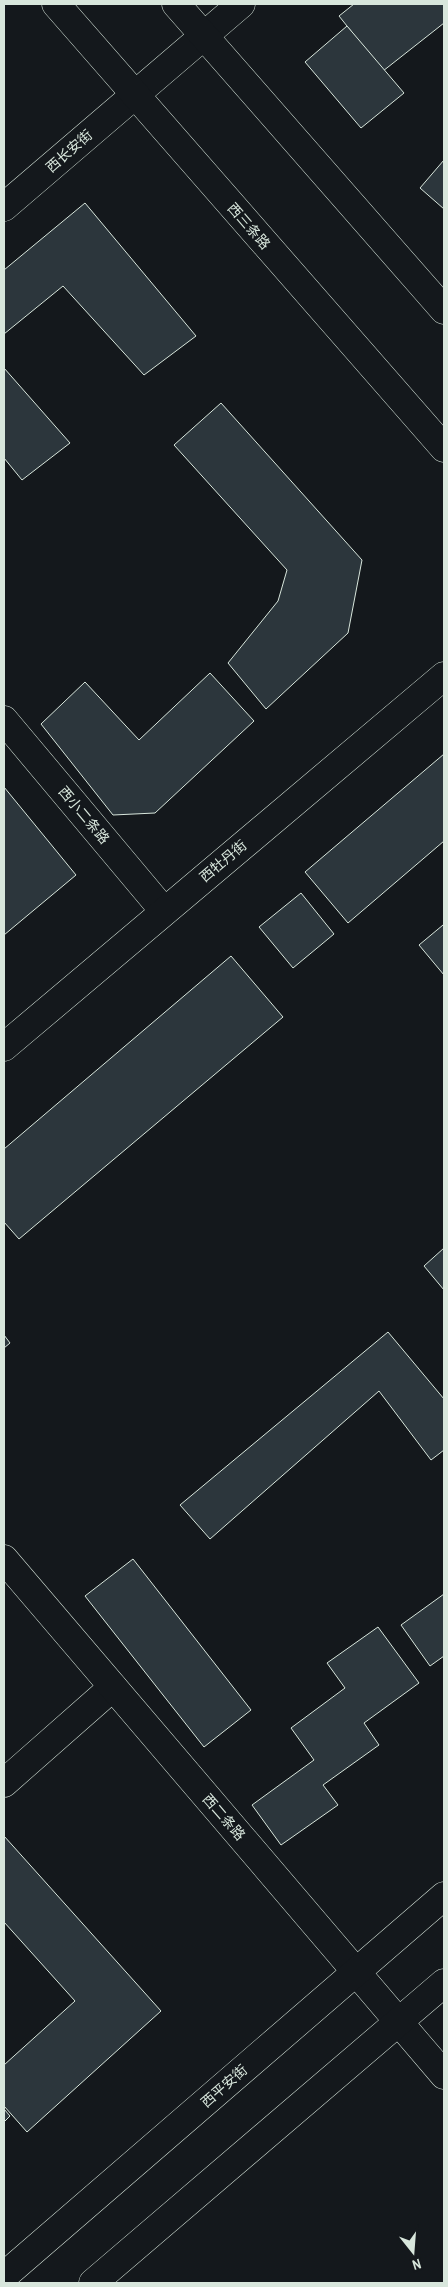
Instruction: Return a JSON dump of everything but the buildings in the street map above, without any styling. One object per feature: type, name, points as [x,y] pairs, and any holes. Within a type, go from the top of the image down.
[{"type":"main road","name":"西三条路","points":[[56,4],[444,448]]},
{"type":"main road","points":[[176,4],[444,310]]},
{"type":"main road","name":"西长安街","points":[[4,207],[241,4]]},
{"type":"main road","name":"西牡丹街","points":[[4,1047],[164,910],[444,676]]},
{"type":"main road","name":"西小二条路","points":[[4,720],[164,910]]},
{"type":"main road","name":"西二条路","points":[[4,1559],[444,2074]]},
{"type":"main road","points":[[4,1783],[114,1687]]},
{"type":"main road","name":"西平安街","points":[[4,2276],[444,1896]]},
{"type":"main road","points":[[93,2283],[444,1984]]}]
